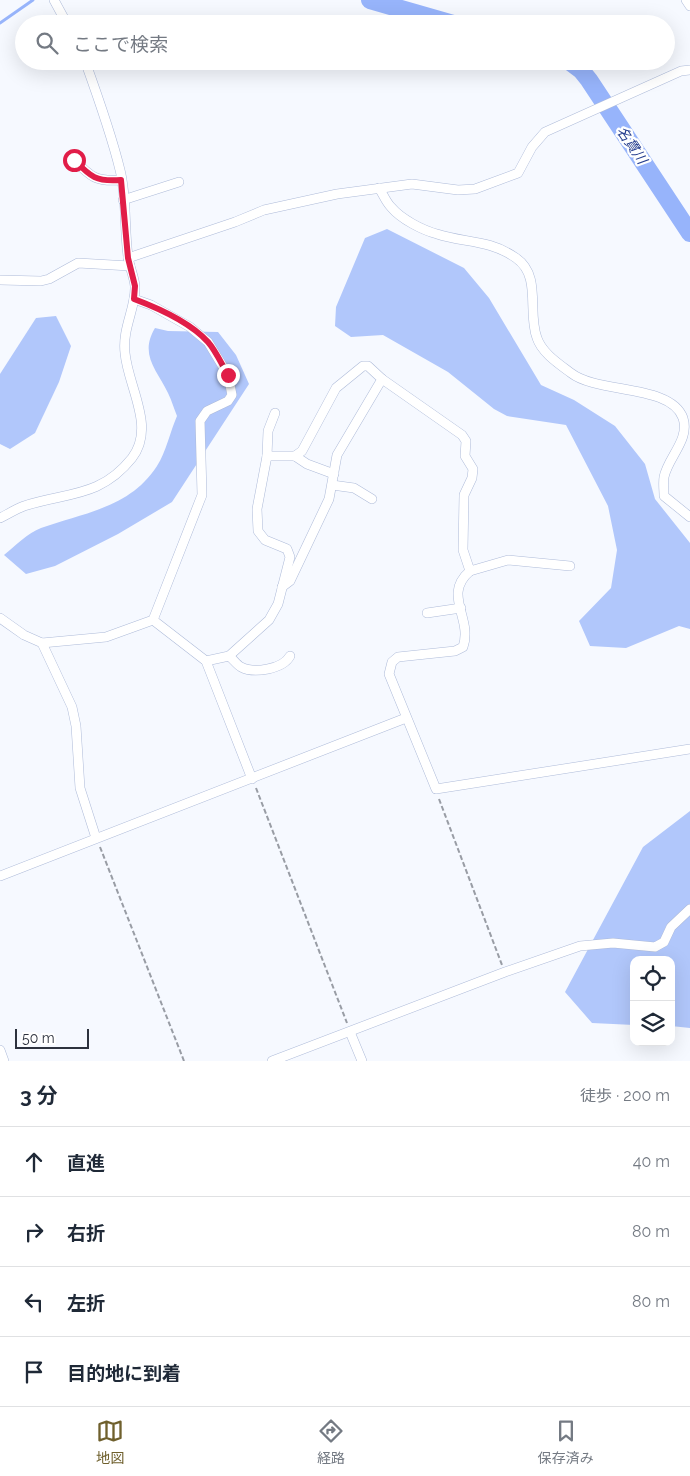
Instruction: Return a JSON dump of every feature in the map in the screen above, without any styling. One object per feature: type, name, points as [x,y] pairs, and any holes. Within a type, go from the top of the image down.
[{"type":"street","points":[[54,0],[62,15]]},
{"type":"street","points":[[686,0],[690,6]]},
{"type":"street","points":[[0,518],[22,507],[73,496],[96,487],[117,473],[140,446],[142,418],[128,373],[124,352],[124,333],[134,299],[135,286],[129,262],[121,180],[109,133],[88,70]]},
{"type":"street","points":[[0,280],[41,281],[50,279],[78,263],[129,262],[264,210],[337,194],[412,184],[458,190],[475,189],[518,173],[532,146],[545,132],[681,71],[690,70]]},
{"type":"street","points":[[74,160],[90,176],[102,181],[121,180]]},
{"type":"street","points":[[123,200],[179,182]]},
{"type":"street","points":[[379,188],[392,208],[410,221],[437,234],[492,246],[523,264],[532,281],[533,323],[537,340],[549,356],[576,377],[610,388],[643,393],[674,406],[683,416],[686,427],[684,437],[664,476],[664,496],[690,517]]},
{"type":"street","points":[[0,618],[24,635],[42,643],[106,637],[153,620],[202,495],[200,421],[207,411],[228,401],[232,395],[232,386],[228,375],[208,342],[190,327],[151,305],[134,299]]},
{"type":"street","points":[[295,456],[302,451],[336,388],[363,366],[368,366],[382,380],[462,435],[466,441],[466,456],[473,469],[472,478],[464,495],[463,550],[470,571]]},
{"type":"street","points":[[282,587],[290,581],[329,500],[337,455],[382,380]]},
{"type":"street","points":[[206,661],[229,656],[269,620],[278,604],[290,557],[287,549],[265,540],[258,531],[257,510],[267,456],[268,431],[275,413]]},
{"type":"street","points":[[267,456],[295,456],[313,467],[334,474]]},
{"type":"street","points":[[332,485],[354,488],[372,499]]},
{"type":"street","points":[[570,566],[508,560],[470,571],[460,579],[457,588],[466,638],[463,647],[455,650],[398,657],[392,662],[390,674],[436,789],[690,749]]},
{"type":"street","points":[[427,613],[461,608]]},
{"type":"street","points":[[153,620],[206,661],[252,778]]},
{"type":"street","points":[[42,643],[72,707],[76,726],[80,788],[96,838]]},
{"type":"street","points":[[229,656],[241,668],[258,670],[282,665],[290,656]]},
{"type":"street","points":[[0,876],[406,718]]},
{"type":"street","points":[[272,1061],[505,972],[580,946],[613,943],[655,947],[664,942],[671,927],[690,909]]},
{"type":"street","points":[[350,1032],[362,1061]]},
{"type":"street","points":[[0,1050],[4,1061]]},
{"type":"path","points":[[252,778],[350,1032]]},
{"type":"path","points":[[436,789],[505,972]]},
{"type":"path","points":[[96,838],[184,1061]]},
{"type":"shaded area","points":[[387,229],[464,268],[489,298],[541,385],[574,400],[615,426],[645,464],[655,499],[690,543],[690,629],[679,626],[626,648],[590,646],[579,621],[611,588],[617,550],[608,506],[566,425],[507,416],[494,409],[448,372],[383,335],[351,337],[335,326],[336,307],[365,238]]},
{"type":"shaded area","points":[[56,316],[71,346],[59,382],[35,433],[10,449],[0,444],[0,374],[36,318]]},
{"type":"shaded area","points":[[155,328],[168,331],[218,332],[236,355],[249,384],[172,502],[118,534],[55,566],[26,574],[4,555],[36,530],[89,513],[120,500],[146,480],[157,466],[177,416],[149,354],[149,346]]},
{"type":"shaded area","points":[[690,811],[690,1028],[675,1026],[675,956],[630,956],[630,1025],[592,1023],[565,992],[643,847]]},
{"type":"waterway","points":[[0,23],[33,0]]},
{"type":"waterway","name":"名貫川","points":[[370,0],[422,15]]},
{"type":"waterway","name":"名貫川","points":[[581,70],[690,233]]},
{"type":"route","points":[[74,160],[90,176],[102,181],[121,180],[128,258],[135,286],[134,299],[151,305],[190,327],[208,342],[228,375]]}]
